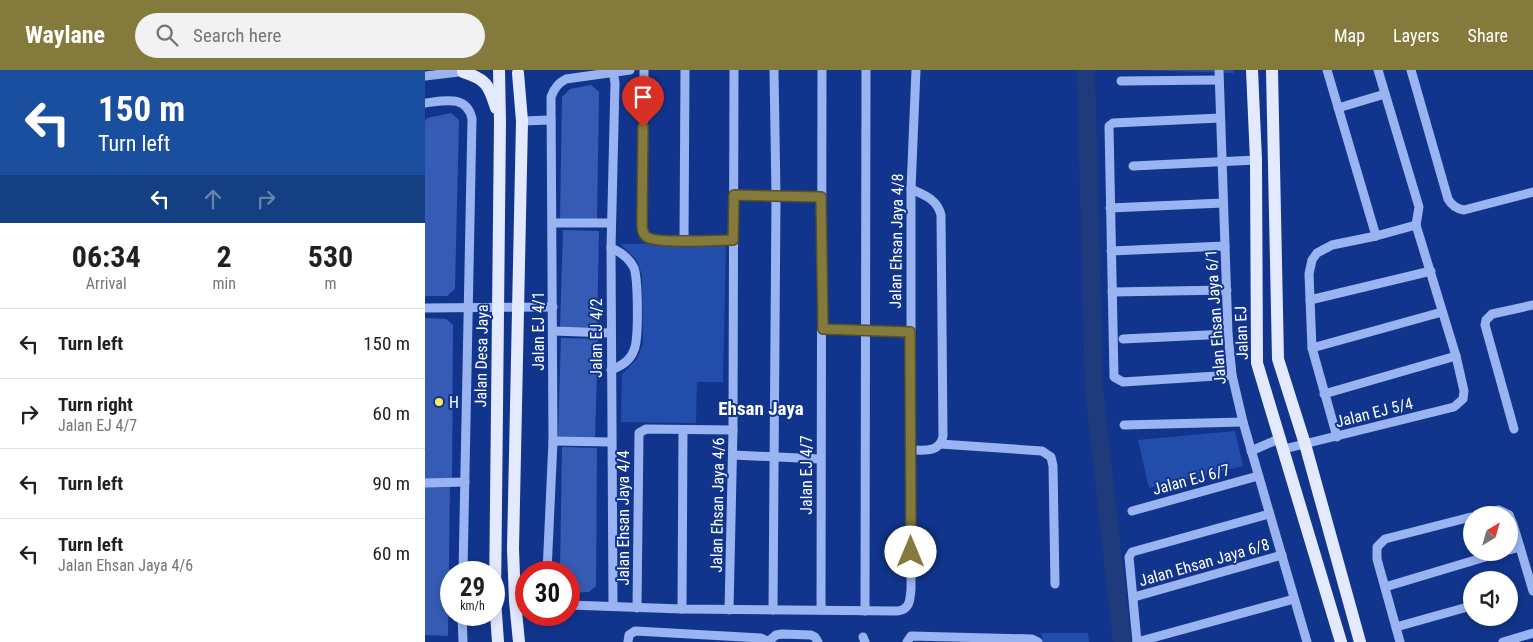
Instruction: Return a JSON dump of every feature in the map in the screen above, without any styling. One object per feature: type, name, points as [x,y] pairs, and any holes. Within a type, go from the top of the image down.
[{"type":"main road","points":[[501,70],[510,73],[521,71],[519,308],[513,549],[515,564]]},
{"type":"main road","name":"Jalan Desa Jaya","points":[[499,642],[495,599],[501,70]]},
{"type":"main road","name":"Jalan EJ","points":[[1252,70],[1256,160],[1256,352],[1260,371],[1341,642]]},
{"type":"main road","points":[[1272,70],[1278,359],[1305,444],[1360,642]]},
{"type":"main road","points":[[468,71],[486,84],[491,93],[500,122]]},
{"type":"main road","points":[[500,166],[520,168]]},
{"type":"main road","points":[[519,626],[519,642]]},
{"type":"street","points":[[613,71],[630,70]]},
{"type":"street","points":[[644,70],[643,233],[647,238],[654,240],[733,240]]},
{"type":"street","points":[[684,241],[685,70]]},
{"type":"street","name":"Jalan Ehsan Jaya 4/6","points":[[729,610],[733,455],[734,70]]},
{"type":"street","points":[[773,610],[775,70]]},
{"type":"street","name":"Jalan EJ 4/7","points":[[821,610],[822,70]]},
{"type":"street","points":[[580,605],[682,610],[865,611],[866,70]]},
{"type":"street","name":"Jalan Ehsan Jaya 4/8","points":[[865,611],[901,611],[910,603],[911,593],[911,189],[916,70]]},
{"type":"street","points":[[1327,70],[1376,236]]},
{"type":"street","points":[[1325,394],[1456,356],[1416,224],[1419,207],[1378,70]]},
{"type":"street","points":[[1411,70],[1451,204],[1464,210],[1533,192]]},
{"type":"street","points":[[425,76],[468,71]]},
{"type":"street","name":"Jalan EJ 4/1","points":[[548,561],[553,441],[551,97],[559,82],[566,79],[613,71]]},
{"type":"street","name":"Jalan EJ 4/2","points":[[613,71],[615,83],[611,223],[613,606]]},
{"type":"street","points":[[1121,81],[1219,75]]},
{"type":"street","name":"Jalan Ehsan Jaya 6/1","points":[[1219,75],[1231,376],[1306,642]]},
{"type":"street","points":[[1338,108],[1385,94]]},
{"type":"street","points":[[425,103],[458,100],[466,106],[472,118],[463,561]]},
{"type":"street","points":[[1221,118],[1113,123],[1108,127],[1115,377],[1123,382],[1231,376]]},
{"type":"street","points":[[522,121],[551,120]]},
{"type":"street","points":[[1133,166],[1256,160]]},
{"type":"street","points":[[911,189],[937,204],[941,215],[943,436],[941,444]]},
{"type":"street","points":[[734,195],[821,197]]},
{"type":"street","points":[[1110,208],[1223,203]]},
{"type":"street","points":[[553,223],[611,223]]},
{"type":"street","points":[[1337,437],[1312,348],[1310,268],[1317,253],[1325,247],[1376,236],[1416,224]]},
{"type":"street","points":[[1111,251],[1225,246]]},
{"type":"street","points":[[611,248],[627,258],[636,275],[637,338],[631,356],[625,363],[611,370]]},
{"type":"street","points":[[1310,300],[1431,271]]},
{"type":"street","points":[[1112,292],[1227,290]]},
{"type":"street","points":[[1514,429],[1485,325],[1486,320],[1492,314],[1533,305]]},
{"type":"street","points":[[425,308],[553,307]]},
{"type":"street","points":[[1312,348],[1442,312]]},
{"type":"street","points":[[823,329],[910,332]]},
{"type":"street","points":[[553,331],[611,334]]},
{"type":"street","points":[[1123,339],[1228,334]]},
{"type":"street","name":"Jalan EJ 5/4","points":[[1251,450],[1283,444],[1305,444],[1458,406],[1464,395],[1456,356]]},
{"type":"street","points":[[1124,425],[1243,422]]},
{"type":"street","name":"Jalan Ehsan Jaya 4/4","points":[[637,608],[639,433],[646,429],[733,430]]},
{"type":"street","points":[[682,610],[683,430]]},
{"type":"street","points":[[553,441],[611,442]]},
{"type":"street","points":[[911,450],[934,449],[941,444],[1042,451],[1051,457],[1053,466],[1055,584]]},
{"type":"street","points":[[733,455],[774,458],[820,458]]},
{"type":"street","name":"Jalan EJ 6/7","points":[[1132,511],[1258,476]]},
{"type":"street","points":[[425,483],[465,482]]},
{"type":"street","points":[[1269,514],[1132,552],[1129,557],[1137,642],[1294,599]]},
{"type":"street","points":[[1400,642],[1376,551],[1379,543],[1389,538],[1463,519]]},
{"type":"street","points":[[1518,539],[1533,591]]},
{"type":"street","name":"Jalan Ehsan Jaya 6/8","points":[[1134,596],[1282,555]]},
{"type":"street","points":[[1385,586],[1471,561]]},
{"type":"street","points":[[1396,627],[1463,608]]},
{"type":"street","points":[[463,626],[463,642]]},
{"type":"street","points":[[629,642],[629,635],[635,631],[679,638],[761,638],[770,642],[775,636],[782,634],[811,635],[818,642]]},
{"type":"street","points":[[1503,642],[1533,633]]},
{"type":"street","points":[[907,642],[911,636],[952,639],[1032,639],[1038,642]]},
{"type":"shaded area","points":[[1139,70],[1233,70],[1234,73]]},
{"type":"shaded area","points":[[726,243],[723,382],[697,382],[696,423],[621,422],[622,374],[637,359],[643,344],[642,275],[636,259],[620,244]]},
{"type":"shaded area","points":[[1235,431],[1243,466],[1149,488],[1138,440]]},
{"type":"shaded area","points":[[1041,633],[1088,633],[1089,642],[1043,642]]},
{"type":"building","points":[[591,85],[599,92],[597,220],[560,220],[562,97],[570,89]]},
{"type":"building","points":[[451,113],[459,120],[455,289],[447,296],[425,296],[425,121],[427,118]]},
{"type":"building","points":[[563,230],[599,231],[597,330],[560,328]]},
{"type":"building","name":"H","points":[[425,318],[446,319],[453,325],[452,479],[425,479]]},
{"type":"building","points":[[561,338],[598,339],[595,438],[558,437]]},
{"type":"building","points":[[562,447],[597,448],[596,586],[589,592],[580,592],[580,561],[560,561]]},
{"type":"building","points":[[425,486],[450,487],[449,561],[440,561],[440,626],[448,626],[448,636],[425,635]]},
{"type":"waterway","points":[[1086,70],[1094,389],[1122,642]]},
{"type":"place","name":"H","points":[[439,402]]},
{"type":"district","name":"Ehsan Jaya","points":[[761,408]]},
{"type":"route","points":[[643,127],[642,228],[647,238],[684,241],[733,240],[734,195],[821,197],[823,329],[910,332],[911,552]]}]
